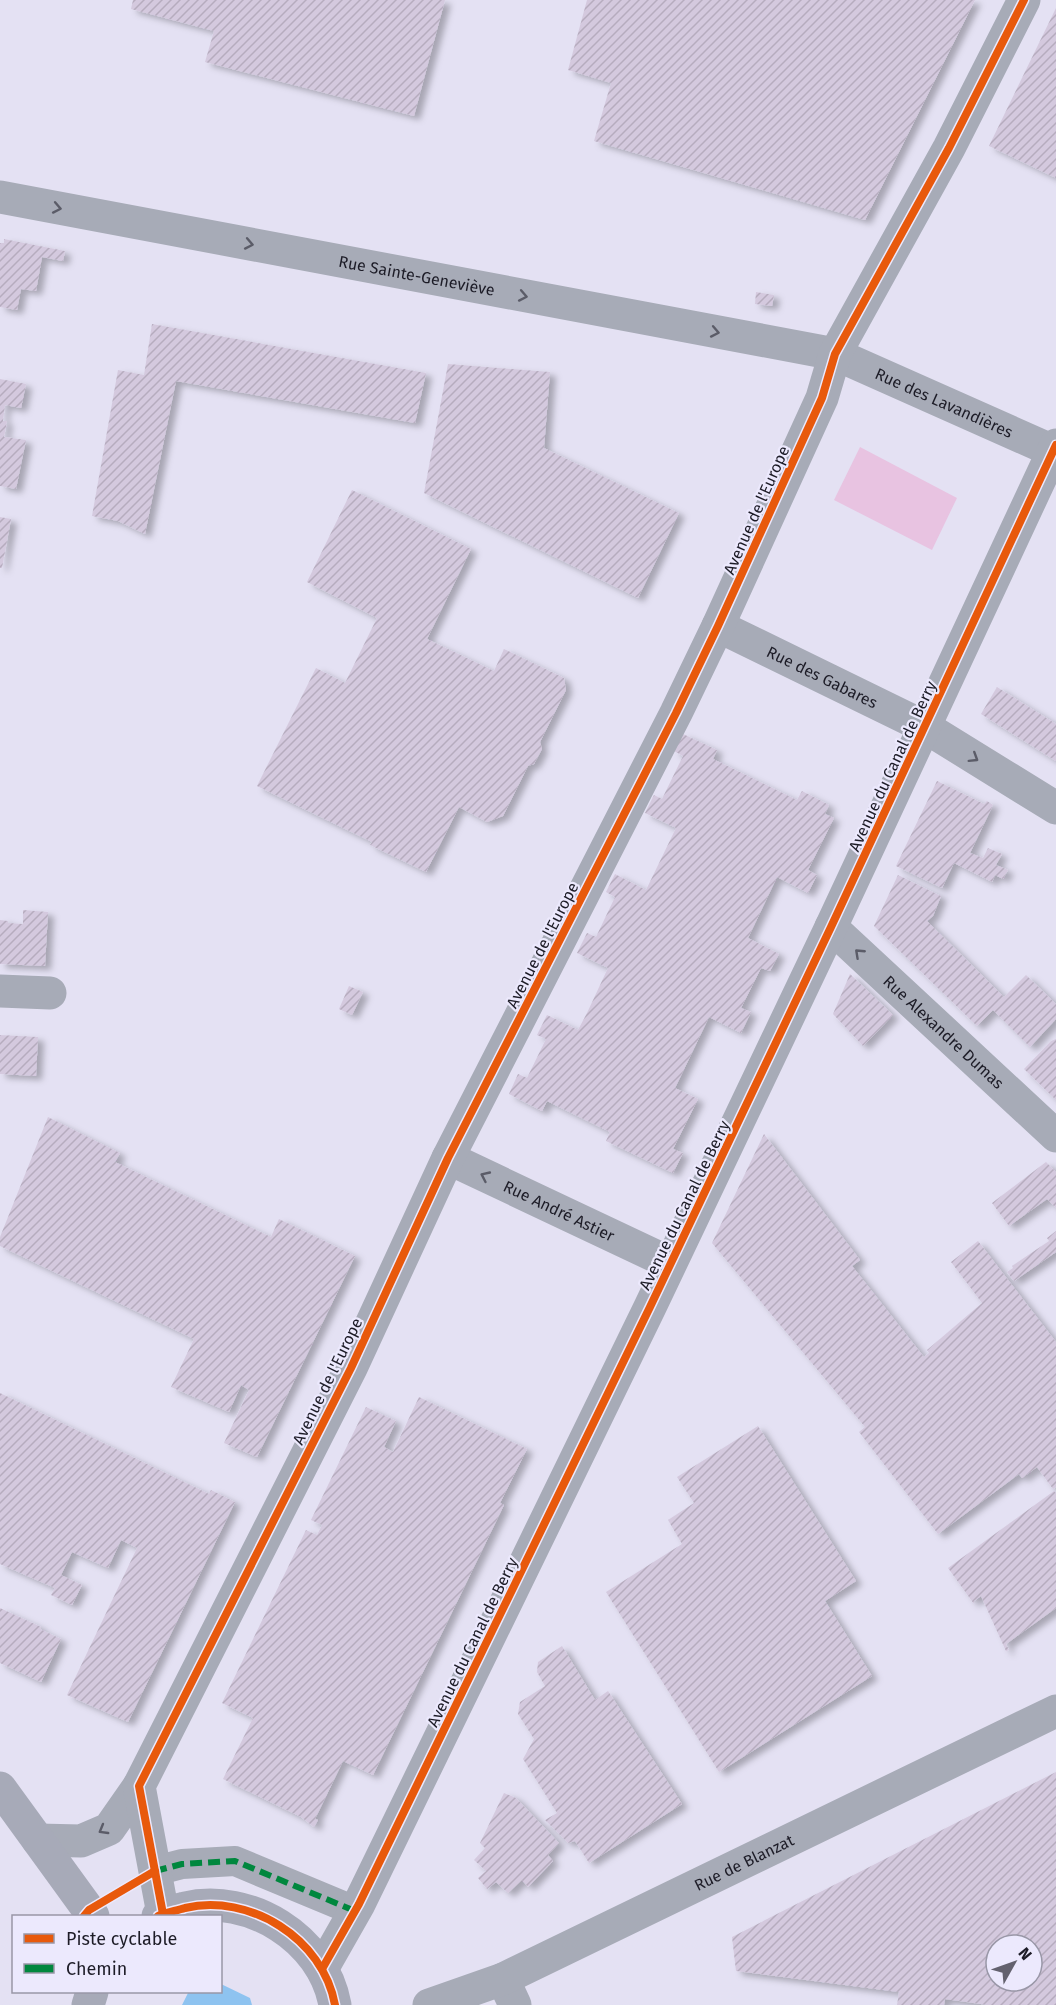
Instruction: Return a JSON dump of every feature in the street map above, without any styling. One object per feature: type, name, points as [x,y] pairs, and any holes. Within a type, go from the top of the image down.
[{"type":"main road","points":[[0,1788],[92,1915]]},
{"type":"main road","points":[[161,1915],[199,1905],[235,1907],[270,1919],[299,1940],[322,1970],[335,2005]]},
{"type":"street","name":"Avenue de l'Europe","points":[[38,1840],[81,1841],[110,1829],[139,1786],[351,1368],[448,1158],[718,626],[822,398],[835,354],[949,148],[1024,0]]},
{"type":"street","name":"Rue Sainte-Geneviève","points":[[0,197],[835,354]]},
{"type":"street","name":"Rue des Lavandières","points":[[835,354],[1054,448]]},
{"type":"street","name":"Avenue du Canal de Berry","points":[[322,1970],[355,1911],[670,1263],[831,927],[1054,448]]},
{"type":"street","name":"Rue des Gabares","points":[[718,626],[925,727],[1056,808]]},
{"type":"street","name":"Rue Alexandre Dumas","points":[[831,927],[1056,1136]]},
{"type":"street","points":[[0,991],[50,993]]},
{"type":"street","name":"Rue André Astier","points":[[448,1158],[670,1263]]},
{"type":"street","name":"Rue de Blanzat","points":[[429,2005],[509,1992],[1056,1711]]},
{"type":"street","points":[[139,1786],[161,1915]]},
{"type":"street","points":[[155,1871],[182,1864],[235,1861],[355,1911]]},
{"type":"shaded area","points":[[860,447],[957,498],[932,550],[834,500]]},
{"type":"water","points":[[222,1984],[250,1998],[252,2005],[182,2005],[188,1993],[222,1993]]},
{"type":"building","points":[[133,0],[445,0],[414,116],[205,62],[214,31],[131,9]]},
{"type":"building","points":[[587,0],[975,0],[865,220],[594,141],[611,83],[568,70]]},
{"type":"building","points":[[1056,8],[1056,178],[989,146]]},
{"type":"building","points":[[4,239],[65,251],[63,261],[42,257],[36,291],[21,289],[17,310],[0,307],[0,243],[4,243]]},
{"type":"building","points":[[756,292],[774,295],[772,306],[755,304]]},
{"type":"building","points":[[152,324],[426,373],[415,423],[176,381],[145,534],[118,521],[92,516],[118,370],[144,375]]},
{"type":"building","points":[[448,364],[550,372],[544,448],[679,513],[638,598],[424,493]]},
{"type":"building","points":[[0,379],[26,384],[21,408],[5,405],[3,421],[7,421],[4,437],[26,440],[16,489],[0,486]]},
{"type":"building","points":[[352,490],[471,549],[427,639],[494,671],[504,649],[564,678],[566,690],[540,742],[542,749],[534,764],[528,766],[503,816],[487,822],[459,807],[426,872],[370,845],[372,842],[257,786],[316,668],[345,683],[377,618],[307,582]]},
{"type":"building","points":[[0,517],[11,519],[2,568],[0,568]]},
{"type":"building","points":[[997,687],[1056,724],[1056,761],[981,714]]},
{"type":"building","points":[[683,734],[717,750],[713,759],[797,800],[802,791],[829,805],[825,814],[834,818],[808,870],[817,875],[808,893],[777,877],[748,938],[779,954],[770,971],[761,968],[741,1008],[751,1012],[741,1033],[709,1017],[675,1088],[698,1099],[673,1149],[683,1153],[673,1173],[606,1141],[610,1132],[547,1101],[542,1111],[509,1094],[518,1074],[527,1078],[546,1039],[537,1035],[547,1015],[578,1030],[587,1013],[608,968],[577,953],[587,933],[596,937],[615,897],[606,892],[615,874],[646,890],[676,828],[645,813],[654,795],[662,799],[683,756],[674,751]]},
{"type":"building","points":[[937,781],[984,804],[987,801],[993,805],[970,853],[983,858],[988,848],[1002,854],[996,865],[1008,870],[1003,879],[995,875],[992,882],[954,863],[942,888],[896,866]]},
{"type":"building","points":[[898,875],[941,896],[933,916],[927,921],[1004,997],[1026,975],[1056,1004],[1056,1019],[1030,1047],[993,1010],[977,1026],[874,926]]},
{"type":"building","points":[[23,910],[48,912],[45,966],[0,964],[0,920],[23,924]]},
{"type":"building","points":[[850,974],[893,1015],[863,1046],[833,1014]]},
{"type":"building","points":[[349,986],[363,992],[352,1015],[339,1009]]},
{"type":"building","points":[[0,1035],[38,1037],[36,1076],[0,1074]]},
{"type":"building","points":[[1056,1039],[1056,1100],[1024,1069],[1051,1041]]},
{"type":"building","points":[[48,1117],[120,1153],[115,1162],[271,1237],[279,1219],[355,1256],[257,1457],[224,1443],[249,1390],[241,1385],[229,1412],[171,1387],[194,1339],[0,1246],[0,1237]]},
{"type":"building","points":[[764,1134],[860,1260],[852,1266],[924,1357],[929,1353],[927,1350],[982,1303],[951,1262],[978,1241],[1056,1342],[1056,1487],[1053,1489],[1037,1467],[1022,1478],[1019,1474],[938,1534],[859,1432],[865,1427],[712,1243]]},
{"type":"building","points":[[1046,1162],[1056,1172],[1056,1208],[1047,1199],[1009,1226],[992,1203]]},
{"type":"building","points":[[1056,1231],[1056,1252],[1014,1281],[1007,1272],[1013,1268],[1012,1266],[1049,1241],[1047,1238]]},
{"type":"building","points":[[0,1393],[209,1494],[211,1490],[235,1502],[128,1722],[67,1695],[137,1548],[121,1540],[108,1568],[72,1552],[61,1575],[82,1585],[72,1605],[51,1595],[55,1588],[0,1564]]},
{"type":"building","points":[[419,1397],[527,1449],[500,1503],[504,1505],[373,1775],[343,1761],[315,1819],[318,1820],[314,1827],[301,1817],[223,1779],[253,1718],[222,1703],[306,1530],[317,1535],[322,1525],[311,1520],[366,1407],[396,1421],[384,1447],[393,1452]]},
{"type":"building","points":[[758,1426],[856,1581],[825,1601],[872,1676],[719,1772],[606,1592],[682,1544],[668,1520],[694,1503],[677,1477]]},
{"type":"building","points":[[1054,1491],[1056,1493],[1056,1608],[1006,1644],[1009,1650],[1006,1651],[981,1596],[974,1601],[974,1604],[948,1568]]},
{"type":"building","points":[[0,1608],[61,1639],[41,1682],[0,1663]]},
{"type":"building","points":[[562,1646],[595,1700],[608,1691],[682,1804],[589,1863],[575,1841],[568,1843],[545,1820],[557,1813],[523,1759],[534,1739],[518,1714],[520,1702],[545,1686],[537,1672],[538,1662]]},
{"type":"building","points":[[1056,1772],[1056,2005],[988,2005],[945,1999],[944,2005],[897,2005],[899,1992],[736,1971],[732,1937]]},
{"type":"building","points":[[504,1793],[516,1798],[559,1843],[548,1855],[553,1861],[528,1887],[522,1880],[508,1893],[496,1882],[487,1889],[478,1878],[486,1871],[474,1860],[485,1848],[480,1843]]},
{"type":"marked path","points":[[155,1871],[182,1864],[235,1861],[355,1911]]},
{"type":"cycle path","points":[[163,1914],[139,1786],[351,1368],[448,1158],[676,713],[822,398],[835,354],[949,148],[1024,0]]},
{"type":"cycle path","points":[[322,1969],[359,1904],[650,1307],[831,927],[1056,445]]},
{"type":"cycle path","points":[[85,1915],[89,1910],[155,1871]]},
{"type":"cycle path","points":[[160,1915],[185,1908],[209,1905],[234,1907],[257,1914],[280,1926],[316,1959],[328,1981],[335,2005]]}]
